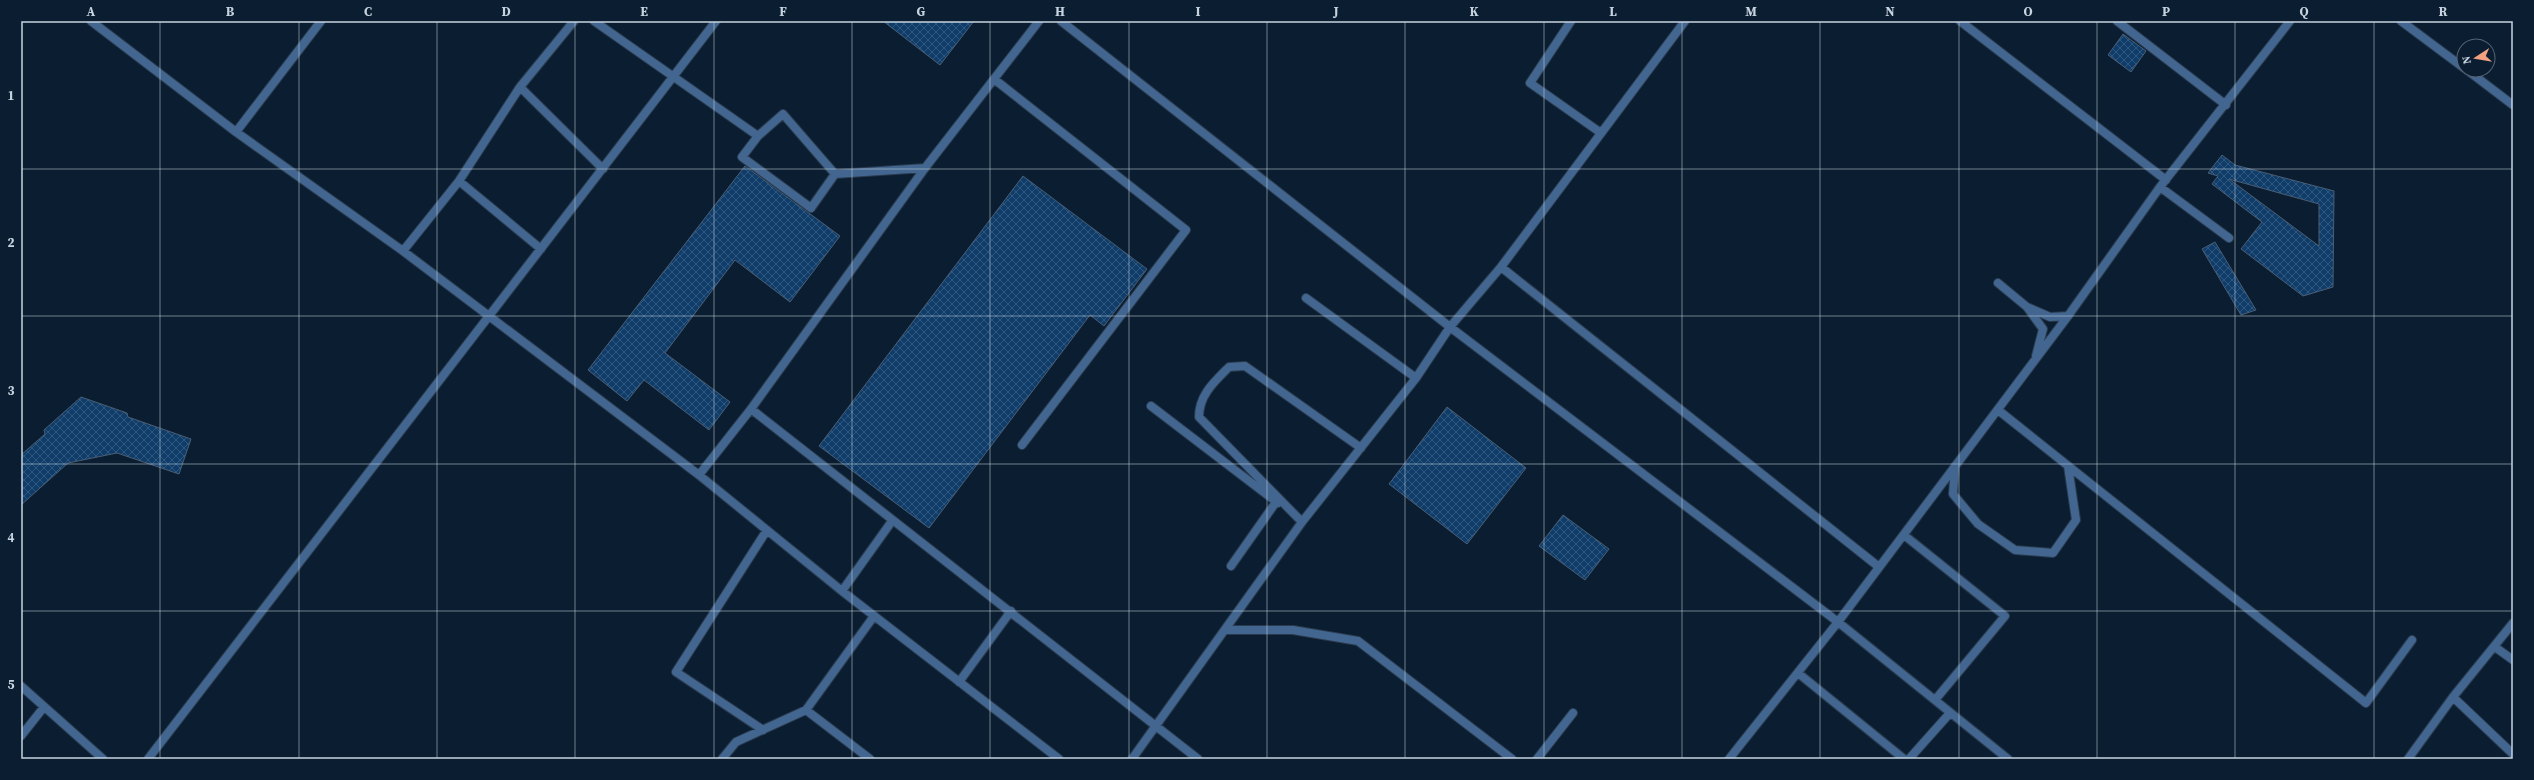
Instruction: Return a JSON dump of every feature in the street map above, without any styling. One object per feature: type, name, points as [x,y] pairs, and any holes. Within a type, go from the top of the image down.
[{"type":"lane","points":[[91,21],[236,132],[403,250],[699,475],[842,591],[1059,759]]},
{"type":"lane","points":[[236,132],[321,21]]},
{"type":"lane","points":[[403,250],[459,181],[520,87],[574,21]]},
{"type":"lane","points":[[594,21],[758,136]]},
{"type":"lane","points":[[148,759],[716,21]]},
{"type":"lane","points":[[699,475],[751,409],[925,168],[1039,21]]},
{"type":"lane","points":[[1061,21],[1450,327],[1838,622],[2008,759]]},
{"type":"lane","points":[[1571,21],[1530,83],[1601,133]]},
{"type":"lane","points":[[1132,759],[1302,522],[1416,378],[1450,327],[1501,267],[1685,21]]},
{"type":"lane","points":[[1960,21],[2166,180]]},
{"type":"lane","points":[[2117,21],[2226,105]]},
{"type":"lane","points":[[1729,759],[1880,567],[2035,361],[2160,187],[2226,105],[2290,21]]},
{"type":"lane","points":[[2401,21],[2456,62]]},
{"type":"lane","points":[[2477,78],[2513,105]]},
{"type":"lane","points":[[994,80],[1186,230],[1022,445]]},
{"type":"lane","points":[[520,87],[603,169]]},
{"type":"lane","points":[[783,114],[835,174],[811,208],[742,157],[758,136],[783,114]]},
{"type":"lane","points":[[835,174],[925,168]]},
{"type":"lane","points":[[459,181],[541,249]]},
{"type":"lane","points":[[2160,187],[2229,238]]},
{"type":"lane","points":[[1501,267],[1880,567]]},
{"type":"lane","points":[[1998,283],[2027,307],[2043,330],[2035,361]]},
{"type":"lane","points":[[1306,298],[1416,378]]},
{"type":"lane","points":[[2027,307],[2050,317],[2068,316]]},
{"type":"lane","points":[[1302,522],[1199,417],[1199,404],[1214,382],[1229,367],[1245,366],[1361,448]]},
{"type":"lane","points":[[1151,406],[1302,522]]},
{"type":"lane","points":[[751,409],[892,521],[1011,611],[1155,727],[1198,759]]},
{"type":"lane","points":[[1998,410],[2366,702],[2412,640]]},
{"type":"lane","points":[[1956,466],[1952,494],[1978,524],[2015,550],[2053,553],[2076,520],[2068,466]]},
{"type":"lane","points":[[1231,566],[1276,502]]},
{"type":"lane","points":[[842,591],[892,521]]},
{"type":"lane","points":[[764,730],[676,672],[767,530]]},
{"type":"lane","points":[[1904,535],[2005,616],[1935,700]]},
{"type":"lane","points":[[959,682],[1011,611]]},
{"type":"lane","points":[[722,759],[736,742],[806,710],[874,616]]},
{"type":"lane","points":[[2408,759],[2453,697],[2513,623]]},
{"type":"lane","points":[[1226,630],[1293,630],[1358,640],[1512,759]]},
{"type":"lane","points":[[2495,647],[2513,660]]},
{"type":"lane","points":[[1798,673],[1904,759]]},
{"type":"lane","points":[[21,686],[102,759]]},
{"type":"lane","points":[[2453,697],[2513,754]]},
{"type":"lane","points":[[21,736],[44,707]]},
{"type":"lane","points":[[806,710],[870,759]]},
{"type":"lane","points":[[1909,759],[1950,712]]},
{"type":"lane","points":[[1537,759],[1573,713]]},
{"type":"building","points":[[883,21],[974,21],[940,65]]},
{"type":"building","points":[[2123,34],[2146,51],[2131,72],[2108,55]]},
{"type":"building","points":[[2222,155],[2235,165],[2334,191],[2333,287],[2303,296],[2241,249],[2262,222],[2212,184],[2218,176],[2208,173]],"holes":[[[2229,179],[2319,204],[2319,246]]]},
{"type":"building","points":[[745,166],[840,236],[790,302],[735,260],[665,353],[730,402],[709,430],[644,380],[627,401],[588,370]]},
{"type":"building","points":[[1023,176],[1147,269],[1104,326],[1090,315],[929,528],[819,446]]},
{"type":"building","points":[[2215,242],[2256,310],[2241,315],[2202,249]]},
{"type":"building","points":[[81,397],[127,413],[128,417],[191,439],[179,474],[117,453],[68,463],[21,505],[21,455],[45,434],[44,430]]},
{"type":"building","points":[[1447,407],[1526,468],[1467,544],[1389,484]]},
{"type":"building","points":[[1563,515],[1609,549],[1585,580],[1539,546]]}]
